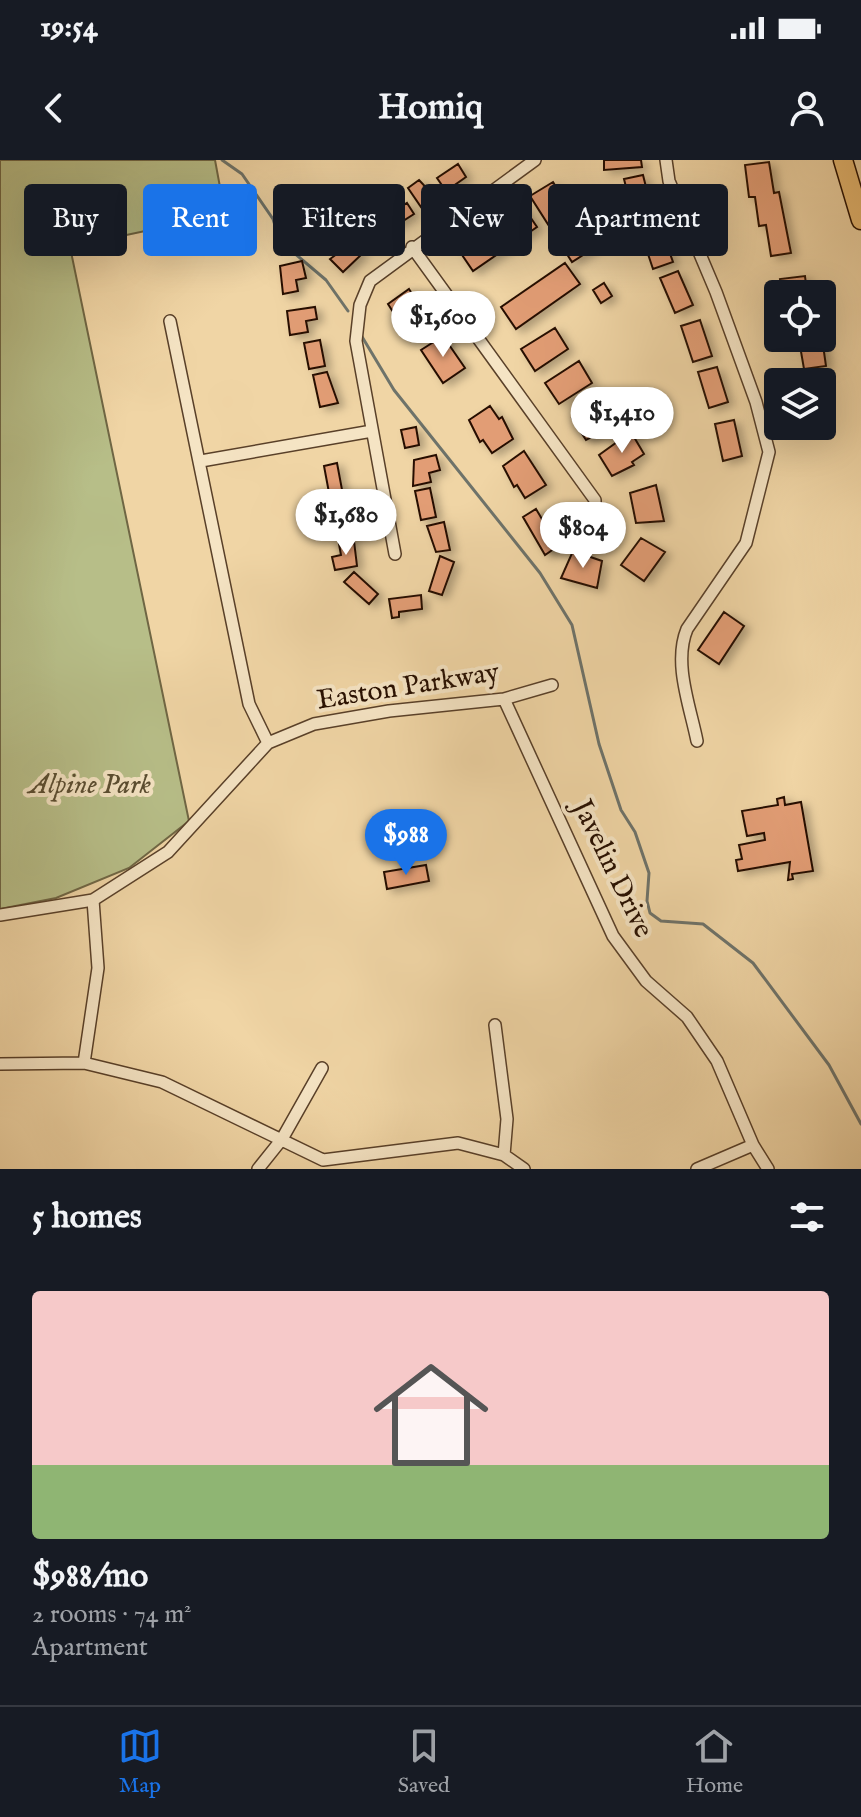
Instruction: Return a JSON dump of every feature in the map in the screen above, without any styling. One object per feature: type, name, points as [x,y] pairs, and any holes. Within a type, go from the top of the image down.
[{"type":"main road","points":[[843,160],[858,198],[861,220]]},
{"type":"street","points":[[395,554],[356,341],[360,305],[370,281],[412,247],[535,160]]},
{"type":"street","points":[[666,160],[669,181],[716,292],[756,402],[769,452],[746,543],[687,629],[682,643],[681,659],[697,741]]},
{"type":"street","points":[[412,247],[595,500],[595,519]]},
{"type":"street","points":[[170,321],[249,704],[268,743]]},
{"type":"street","points":[[201,461],[372,431]]},
{"type":"street","name":"Easton Parkway","points":[[0,915],[93,900],[168,852],[268,743],[329,721],[389,711],[504,699],[552,685]]},
{"type":"street","name":"Javelin Drive","points":[[504,699],[613,936],[646,981],[687,1017],[717,1061],[753,1145],[768,1169]]},
{"type":"street","points":[[84,1063],[98,968],[93,900]]},
{"type":"street","points":[[495,1025],[507,1119],[504,1155]]},
{"type":"street","points":[[0,1064],[84,1063],[162,1082],[323,1160],[458,1143],[504,1155],[524,1169]]},
{"type":"street","points":[[258,1169],[282,1139],[322,1068]]},
{"type":"street","points":[[697,1169],[753,1145]]},
{"type":"green space","name":"Alpine Park","points":[[0,160],[215,160],[219,184],[143,184],[143,231],[127,235],[127,184],[24,184],[24,256],[72,256],[189,821],[129,868],[56,898],[0,909]]},
{"type":"building","points":[[604,160],[641,160],[642,167],[604,170]]},
{"type":"building","points":[[769,162],[774,193],[779,192],[791,253],[771,256],[766,225],[759,226],[755,197],[749,197],[745,165]]},
{"type":"building","points":[[458,164],[466,177],[456,184],[441,184],[437,178]]},
{"type":"building","points":[[643,175],[645,184],[625,184],[624,179]]},
{"type":"building","points":[[419,180],[423,184],[421,207],[408,188]]},
{"type":"building","points":[[548,185],[548,224],[532,199],[532,195]]},
{"type":"building","points":[[405,204],[414,214],[405,220]]},
{"type":"building","points":[[334,256],[360,256],[343,272],[330,259]]},
{"type":"building","points":[[463,256],[495,256],[473,271]]},
{"type":"building","points":[[649,256],[671,256],[673,262],[653,269]]},
{"type":"building","points":[[302,261],[306,278],[296,280],[298,291],[283,294],[280,266]]},
{"type":"building","points":[[565,263],[580,284],[516,329],[501,307]]},
{"type":"building","points":[[678,271],[693,305],[675,313],[660,278]]},
{"type":"building","points":[[805,276],[805,280],[780,280]]},
{"type":"building","points":[[604,283],[612,296],[601,303],[593,290]]},
{"type":"building","points":[[409,289],[431,323],[409,337],[388,304]]},
{"type":"building","points":[[315,307],[317,319],[306,321],[308,332],[290,335],[287,311]]},
{"type":"building","points":[[700,320],[712,356],[693,362],[681,326]]},
{"type":"building","points":[[555,328],[568,349],[535,371],[521,349]]},
{"type":"building","points":[[443,336],[465,368],[443,383],[421,350]]},
{"type":"building","points":[[320,340],[325,366],[309,369],[304,343]]},
{"type":"building","points":[[801,352],[824,352],[826,366],[804,368]]},
{"type":"building","points":[[579,361],[592,383],[559,404],[545,383]]},
{"type":"building","points":[[717,367],[728,402],[709,408],[698,372]]},
{"type":"building","points":[[327,372],[338,403],[320,407],[313,375]]},
{"type":"building","points":[[604,396],[618,417],[605,426],[607,429],[586,440],[572,418]]},
{"type":"building","points":[[490,406],[499,419],[502,417],[513,439],[492,453],[483,440],[480,442],[469,420]]},
{"type":"building","points":[[734,420],[742,456],[723,461],[715,424]]},
{"type":"building","points":[[416,427],[419,445],[405,448],[401,430]]},
{"type":"building","points":[[631,432],[644,454],[632,462],[634,465],[612,476],[599,455]]},
{"type":"building","points":[[524,451],[546,485],[525,498],[517,485],[514,487],[503,466]]},
{"type":"building","points":[[436,455],[440,470],[429,473],[431,482],[413,486],[414,460]]},
{"type":"building","points":[[337,463],[343,495],[330,498],[324,466]]},
{"type":"building","points":[[656,485],[664,521],[636,523],[630,493]]},
{"type":"building","points":[[430,488],[436,517],[421,520],[415,491]]},
{"type":"building","points":[[355,502],[358,531],[340,535],[338,525],[343,523],[339,505]]},
{"type":"building","points":[[536,509],[558,546],[545,555],[523,517]]},
{"type":"building","points":[[444,522],[450,550],[436,552],[427,526]]},
{"type":"building","points":[[641,538],[665,552],[644,581],[621,565]]},
{"type":"building","points":[[354,541],[357,566],[335,570],[332,557],[341,555],[339,544]]},
{"type":"building","points":[[573,551],[602,561],[597,588],[561,578]]},
{"type":"building","points":[[440,556],[454,562],[442,595],[429,591]]},
{"type":"building","points":[[354,572],[378,594],[369,604],[344,582]]},
{"type":"building","points":[[421,595],[422,609],[399,612],[399,617],[392,618],[389,599]]},
{"type":"building","points":[[724,612],[744,626],[719,664],[698,650]]},
{"type":"building","points":[[784,797],[785,805],[801,802],[813,871],[792,874],[793,879],[788,880],[790,862],[738,871],[736,860],[742,859],[739,845],[765,840],[764,833],[747,836],[742,811],[778,805],[777,799]]},
{"type":"building","points":[[426,865],[429,881],[387,889],[384,872]]},
{"type":"waterway","points":[[222,160],[242,174],[273,219],[280,241],[326,280],[348,311]]},
{"type":"waterway","points":[[361,335],[394,390],[540,573],[572,625],[599,744],[621,810],[635,832],[649,873],[647,901],[650,913],[661,921],[703,924],[753,963],[829,1065],[861,1124]]}]
